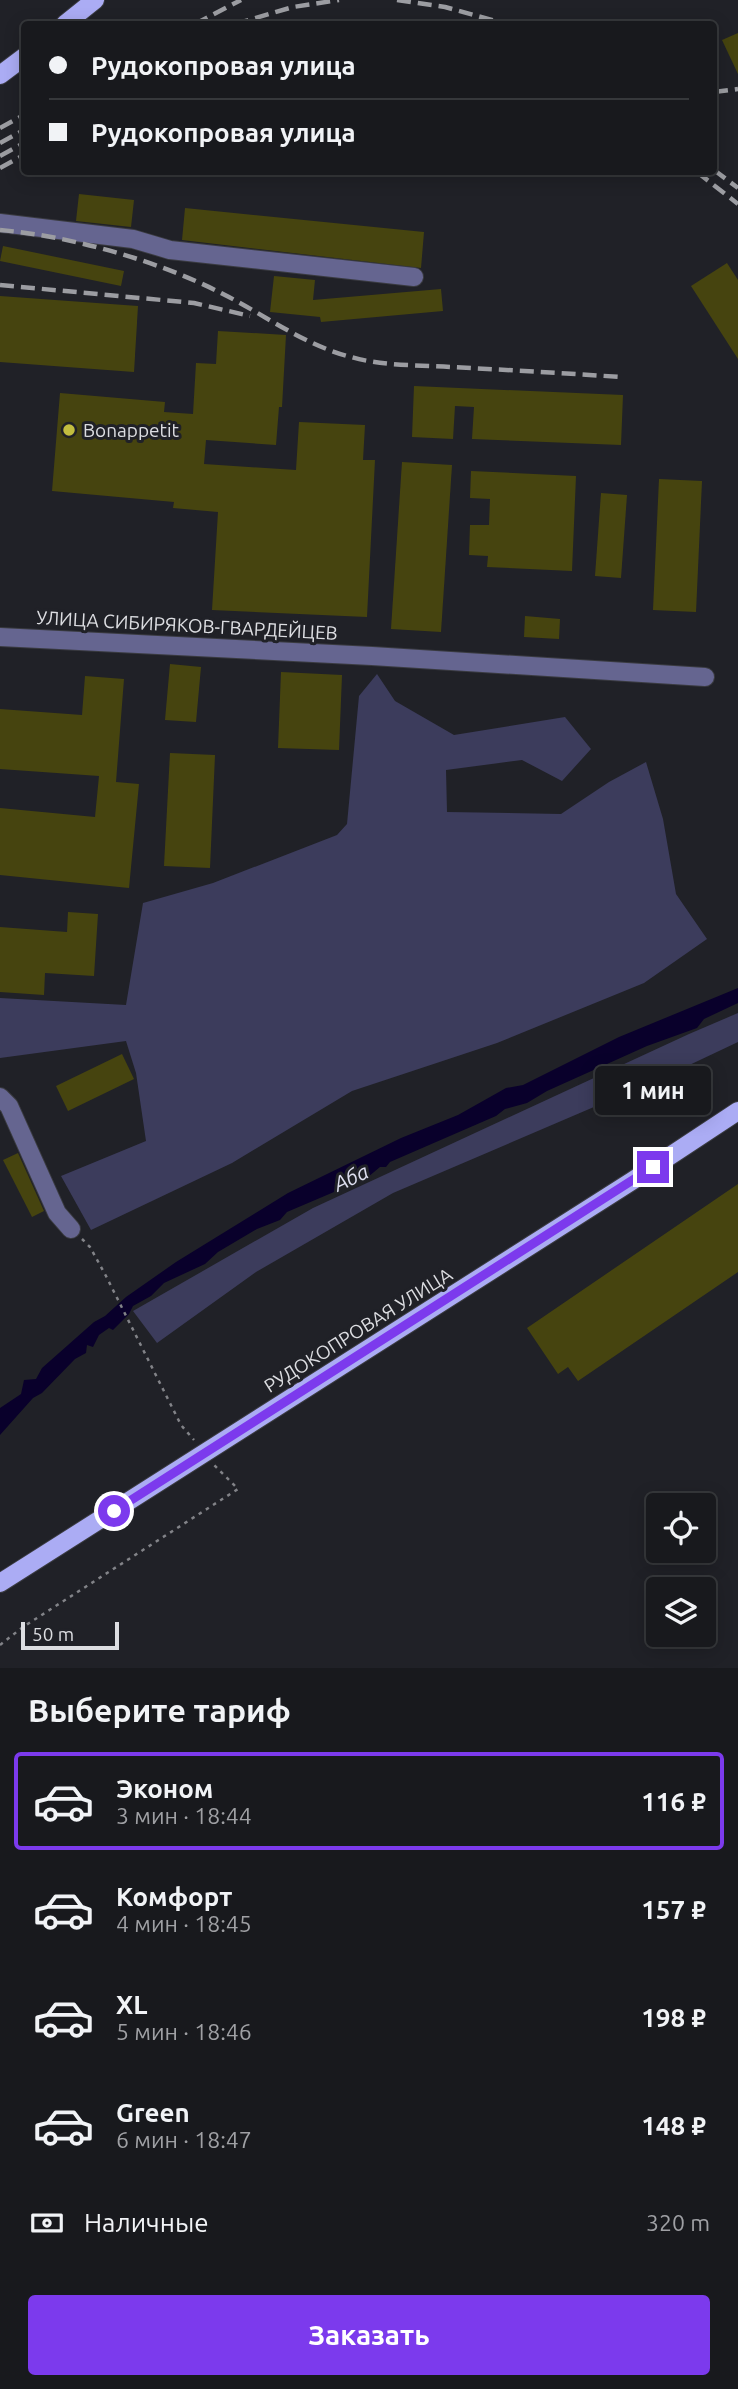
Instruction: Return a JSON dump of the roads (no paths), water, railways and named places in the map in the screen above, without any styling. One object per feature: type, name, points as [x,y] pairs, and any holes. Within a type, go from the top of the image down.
[{"type":"main road","points":[[69,21],[95,0]]},
{"type":"main road","points":[[0,75],[21,59]]},
{"type":"main road","name":"РУДОКОПРОВАЯ УЛИЦА","points":[[0,1583],[738,1111]]},
{"type":"street","points":[[0,223],[133,239],[170,250],[414,277]]},
{"type":"street","name":"УЛИЦА СИБИРЯКОВ-ГВАРДЕЙЦЕВ","points":[[0,637],[372,656],[705,677]]},
{"type":"street","points":[[0,1097],[9,1106],[57,1213],[71,1229]]},
{"type":"water","name":"Аба","points":[[738,988],[738,1003],[704,1019],[697,1028],[647,1046],[547,1091],[527,1103],[505,1109],[496,1116],[390,1162],[368,1177],[362,1176],[357,1181],[287,1212],[280,1220],[257,1229],[218,1252],[205,1264],[164,1283],[151,1296],[133,1306],[113,1330],[109,1328],[99,1335],[93,1347],[87,1345],[86,1353],[75,1359],[42,1393],[33,1398],[0,1435],[0,1408],[21,1394],[24,1380],[36,1379],[42,1368],[126,1297],[176,1262],[288,1193],[401,1138],[458,1115],[506,1088],[523,1085],[619,1037]]},
{"type":"railway","points":[[201,21],[241,0]]},
{"type":"railway","points":[[245,21],[293,7],[339,0]]},
{"type":"railway","points":[[397,0],[445,7],[495,21]]},
{"type":"railway","points":[[717,92],[738,89]]},
{"type":"railway","points":[[0,128],[21,117]]},
{"type":"railway","points":[[0,143],[21,132]]},
{"type":"railway","points":[[0,156],[21,145]]},
{"type":"railway","points":[[0,168],[21,157]]},
{"type":"railway","points":[[717,172],[738,188]]},
{"type":"railway","points":[[701,175],[738,204]]},
{"type":"railway","points":[[0,230],[85,244],[171,271],[223,294],[317,345],[363,360],[400,365],[620,377]]},
{"type":"railway","points":[[0,285],[194,303],[250,316]]},
{"type":"place","name":"Bonappetit","points":[[69,430]]}]
